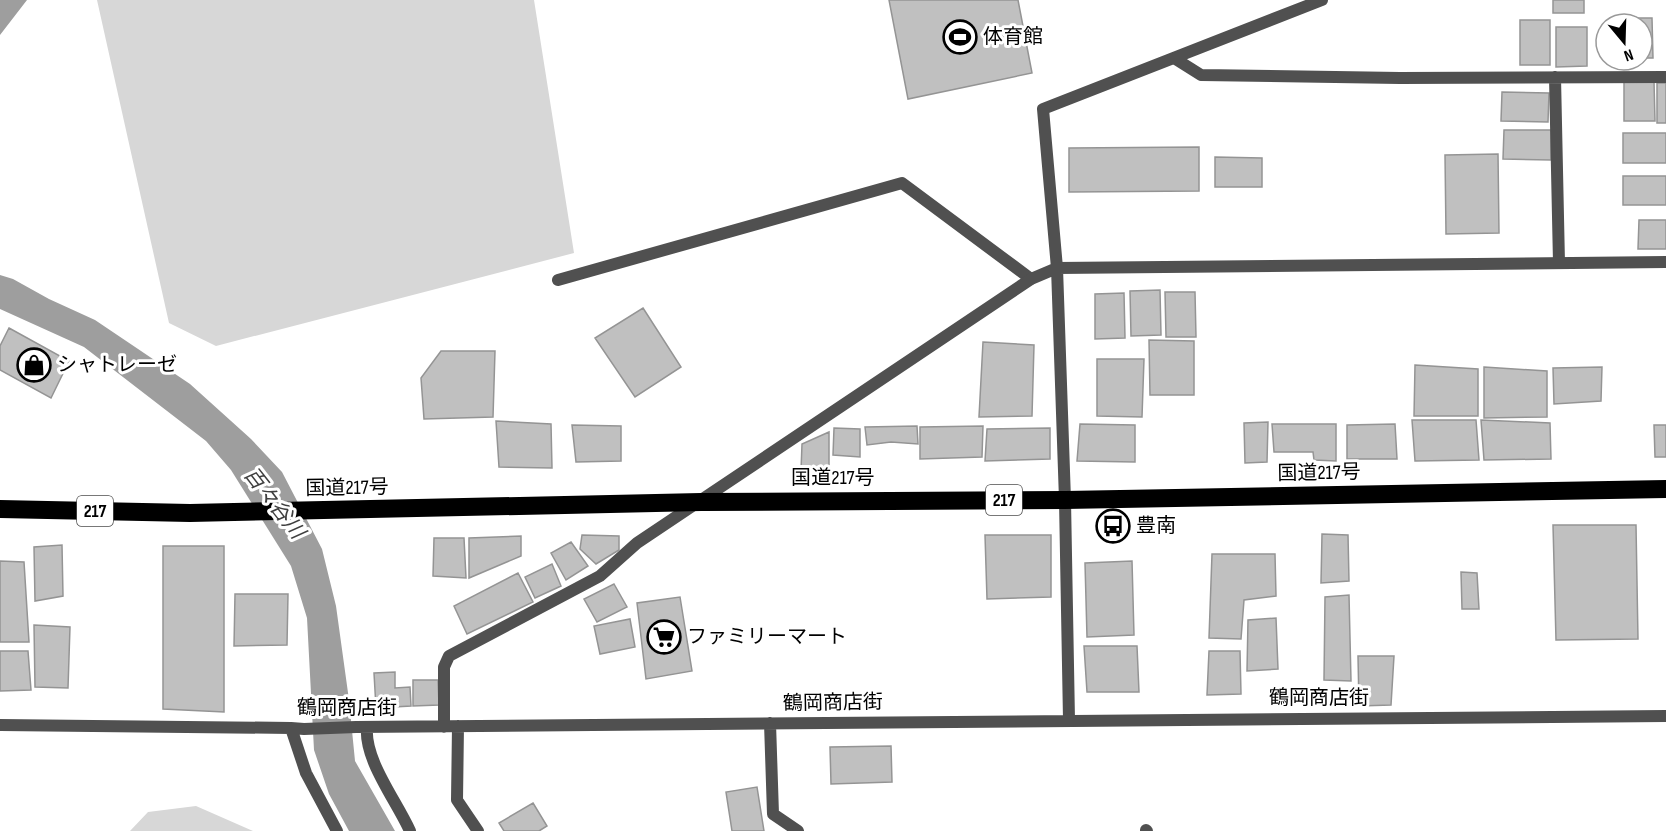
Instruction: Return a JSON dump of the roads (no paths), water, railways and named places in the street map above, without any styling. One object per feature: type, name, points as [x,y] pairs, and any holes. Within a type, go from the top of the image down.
[{"type":"highway","name":"国道217号","points":[[0,509],[190,513],[701,501],[1065,500],[1666,489]]},
{"type":"street","points":[[1069,720],[1065,500],[1057,268],[1043,109],[1322,0]]},
{"type":"street","points":[[1174,58],[1201,75],[1400,78],[1666,77]]},
{"type":"street","points":[[1555,77],[1559,263]]},
{"type":"street","points":[[558,280],[902,183],[1031,279]]},
{"type":"street","points":[[444,727],[444,667],[449,656],[600,576],[637,543],[1031,279],[1057,268],[1666,262]]},
{"type":"street","name":"鶴岡商店街","points":[[0,725],[304,729],[1666,716]]},
{"type":"street","points":[[770,723],[773,814],[798,831]]},
{"type":"street","points":[[458,726],[457,800],[478,831]]},
{"type":"street","points":[[361,727],[374,764],[400,808],[410,831]]},
{"type":"street","points":[[291,728],[306,773],[337,831]]},
{"type":"water","points":[[0,0],[27,0],[0,35]]},
{"type":"water","name":"百々谷川","points":[[0,275],[13,279],[95,320],[190,384],[251,439],[282,472],[322,549],[336,606],[355,761],[395,831],[349,831],[329,794],[314,750],[307,618],[291,566],[231,470],[206,441],[84,347],[0,309]]},
{"type":"place","name":"体育館","points":[[960,37]]},
{"type":"place","name":"シャトレーゼ","points":[[34,365]]},
{"type":"place","name":"豊南","points":[[1113,526]]},
{"type":"place","name":"ファミリーマート","points":[[664,637]]}]
